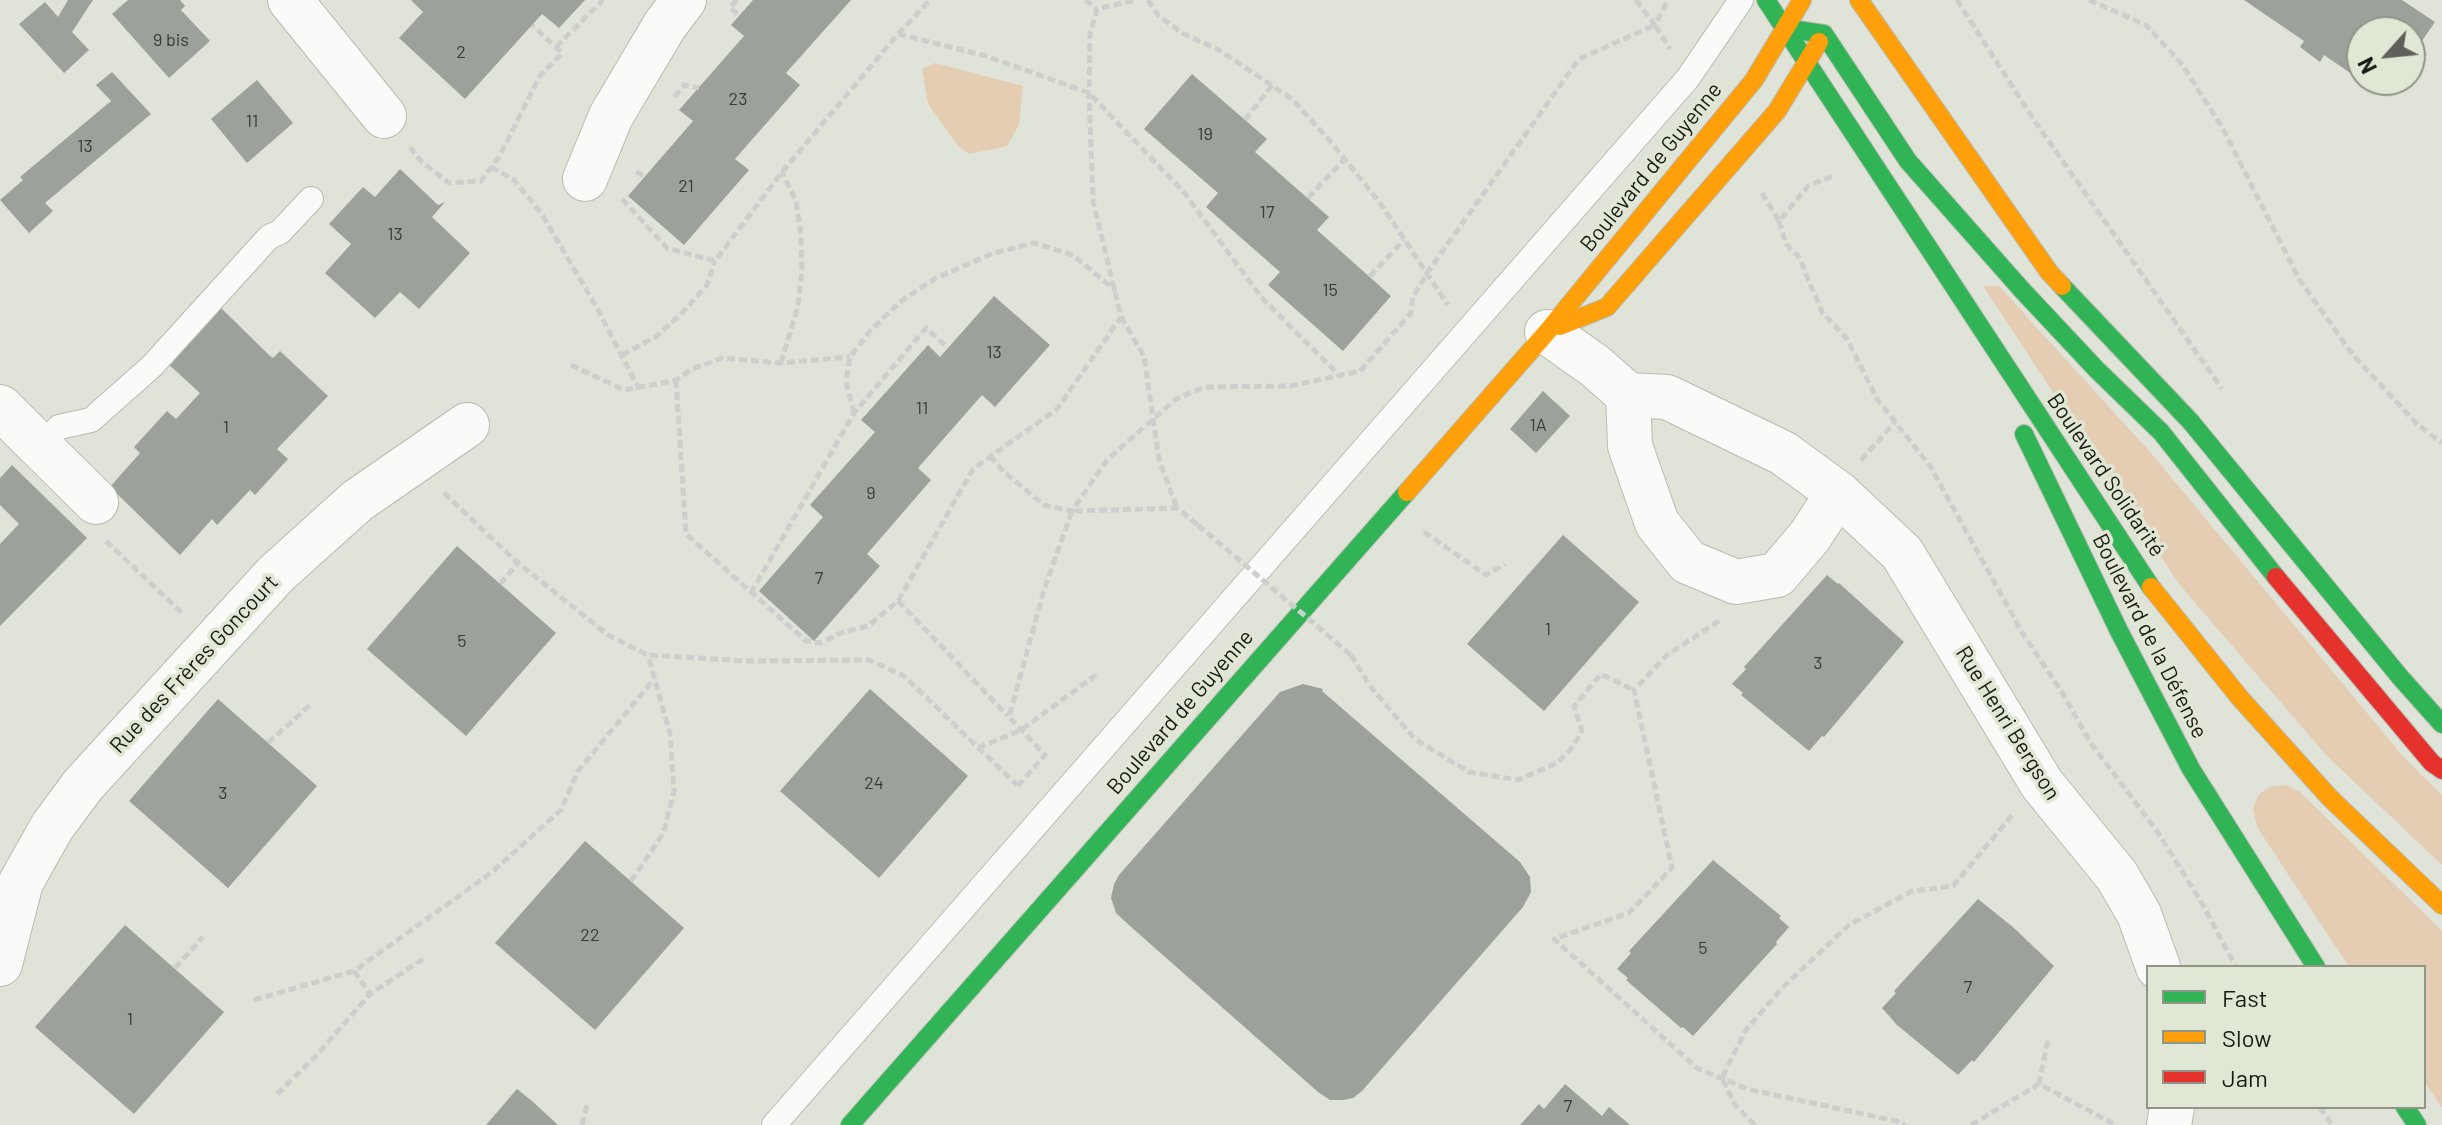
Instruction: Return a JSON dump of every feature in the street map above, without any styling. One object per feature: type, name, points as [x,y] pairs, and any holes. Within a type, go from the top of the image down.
[{"type":"main road","name":"Boulevard Solidarité","points":[[1766,0],[2160,600],[2240,698],[2330,798],[2442,905]]},
{"type":"main road","name":"Boulevard de Guyenne","points":[[850,1125],[1547,332],[1754,80],[1802,0]]},
{"type":"main road","points":[[1859,0],[2049,272],[2191,422],[2442,724]]},
{"type":"main road","name":"Boulevard de Guyenne","points":[[1547,332],[1607,307],[1777,111],[1835,17]]},
{"type":"main road","points":[[1784,28],[1835,17],[1908,161],[2022,290],[2161,432],[2307,616],[2432,763],[2442,770]]},
{"type":"main road","name":"Boulevard de la Défense","points":[[1969,311],[2119,631],[2191,769],[2315,965]]},
{"type":"street","points":[[290,0],[384,116]]},
{"type":"street","points":[[585,179],[611,116],[665,25],[684,0]]},
{"type":"street","points":[[1547,332],[1595,366],[1628,395],[1630,446],[1657,523],[1688,562],[1736,582],[1777,575],[1810,536],[1838,493]]},
{"type":"street","name":"Rue Henri Bergson","points":[[1628,395],[1667,397],[1783,453],[1838,493],[1902,553],[2042,784],[2117,876],[2139,914],[2157,965]]},
{"type":"street","points":[[0,407],[96,502]]},
{"type":"street","name":"Rue des Frères Goncourt","points":[[0,964],[21,882],[52,827],[83,785],[276,574],[357,501],[467,425]]},
{"type":"lane","points":[[774,1125],[1688,78],[1741,0]]},
{"type":"lane","points":[[40,446],[59,427],[91,420],[152,366],[269,237],[280,232],[311,199]]},
{"type":"path","points":[[556,47],[603,0]]},
{"type":"path","points":[[737,0],[730,7],[739,16]]},
{"type":"path","points":[[622,355],[657,336],[707,285],[715,261],[782,172],[930,0]]},
{"type":"path","points":[[1085,0],[1097,9]]},
{"type":"path","points":[[1097,9],[1135,0]]},
{"type":"path","points":[[1148,0],[1159,16],[1184,34],[1219,50],[1273,84],[1311,120],[1380,203],[1427,273]]},
{"type":"path","points":[[1636,0],[1655,25],[1668,0]]},
{"type":"path","points":[[1957,0],[2051,145],[2229,398]]},
{"type":"path","points":[[2089,0],[2146,25],[2181,63],[2222,127],[2299,279],[2353,355],[2418,425],[2442,443]]},
{"type":"path","points":[[1097,9],[1090,35],[1093,201],[1121,317],[1144,356],[1159,460],[1177,508],[1351,655],[1370,686],[1415,739],[1469,772],[1518,780],[1557,763],[1571,749],[1582,731],[1574,706],[1601,674],[1634,690]]},
{"type":"path","points":[[384,116],[422,162],[449,183],[481,181],[540,76],[562,53],[532,25]]},
{"type":"path","points":[[898,34],[986,56],[1089,93],[1183,191],[1261,297],[1339,375]]},
{"type":"path","points":[[1245,120],[1273,84]]},
{"type":"path","points":[[1308,198],[1344,160]]},
{"type":"path","points":[[491,167],[514,180],[541,213],[597,308],[639,389]]},
{"type":"path","points":[[636,172],[646,176]]},
{"type":"path","points":[[781,363],[798,306],[802,270],[796,201],[782,172]]},
{"type":"path","points":[[585,179],[618,193],[667,248],[715,261]]},
{"type":"path","points":[[1779,221],[1786,244],[1799,257],[1822,312],[1847,339],[1877,399],[1930,466],[2022,632],[2090,742],[2171,854],[2235,965]]},
{"type":"path","points":[[1370,276],[1404,240]]},
{"type":"path","points":[[854,413],[846,382],[850,357],[871,330],[900,302],[936,278],[994,253],[1034,243],[1073,255],[1116,292]]},
{"type":"path","points":[[676,380],[686,534],[806,641],[821,643],[843,632],[868,626],[898,601],[973,469],[1057,409],[1121,317]]},
{"type":"path","points":[[751,593],[854,413],[926,328],[948,348]]},
{"type":"path","points":[[571,365],[624,390],[676,380],[692,369],[722,358],[781,363],[850,357]]},
{"type":"path","points":[[420,457],[446,495],[518,563],[608,635],[648,655],[745,661],[869,660],[904,676],[1026,793]]},
{"type":"path","points":[[96,502],[96,531],[210,644]]},
{"type":"path","points":[[1009,717],[1044,590],[1072,511],[1177,508]]},
{"type":"path","points":[[1390,509],[1486,575],[1505,564]]},
{"type":"path","points":[[500,584],[518,563]]},
{"type":"path","points":[[1634,690],[1667,655],[1728,616],[1736,582]]},
{"type":"path","points":[[898,601],[1045,755],[1017,785]]},
{"type":"path","points":[[631,881],[663,834],[674,791],[670,734],[648,655]]},
{"type":"path","points":[[978,748],[1021,730],[1096,675]]},
{"type":"path","points":[[254,1000],[354,971],[491,873],[561,810],[578,771],[654,679]]},
{"type":"path","points":[[1634,690],[1672,868],[1629,913],[1554,939],[1697,1068],[1747,1089],[1905,1125]]},
{"type":"path","points":[[268,743],[310,705]]},
{"type":"path","points":[[1722,1078],[1746,1030],[1782,988],[1849,925],[1912,891],[1953,886],[2001,826],[2042,784]]},
{"type":"path","points":[[175,968],[203,937]]},
{"type":"path","points":[[277,1094],[315,1057],[370,994],[423,959]]},
{"type":"path","points":[[354,971],[370,994]]},
{"type":"path","points":[[1971,1125],[2039,1084],[2048,1039]]},
{"type":"path","points":[[1722,1078],[1735,1105],[1755,1125]]},
{"type":"path","points":[[2039,1084],[2116,1125]]},
{"type":"path","points":[[582,1125],[587,1105]]},
{"type":"shaded area","points":[[935,63],[1023,86],[1019,125],[1007,146],[969,154],[957,145],[928,104],[922,69]]},
{"type":"shaded area","points":[[1983,286],[1999,286],[2151,453],[2402,755],[2442,795],[2442,865],[2327,756],[2179,584]]},
{"type":"shaded area","points":[[2286,785],[2300,792],[2442,931],[2442,1108],[2426,1084],[2426,965],[2348,965],[2257,827],[2253,808],[2259,794],[2270,787]]},
{"type":"building","points":[[68,0],[93,0],[72,32],[89,50],[64,73],[19,24],[45,2],[58,17]]},
{"type":"building","points":[[128,0],[180,0],[185,6],[181,10],[210,41],[169,78],[112,14]]},
{"type":"building","points":[[411,0],[585,0],[559,28],[542,14],[465,99],[399,38],[423,12]]},
{"type":"building","points":[[753,0],[851,0],[786,73],[800,85],[735,159],[749,170],[684,245],[628,196],[693,121],[679,110],[744,36],[731,25]]},
{"type":"building","points":[[2244,0],[2402,0],[2426,16],[2346,16],[2346,70],[2324,55],[2320,62],[2300,47],[2304,41]]},
{"type":"building","points":[[2426,16],[2435,22],[2426,35]]},
{"type":"building","points":[[112,72],[151,114],[45,203],[53,211],[29,233],[0,200],[23,180],[20,177],[111,101],[96,85]]},
{"type":"building","points":[[1192,74],[1267,139],[1255,152],[1329,217],[1317,230],[1391,296],[1343,351],[1268,285],[1280,272],[1206,207],[1218,193],[1144,129]]},
{"type":"building","points":[[257,80],[293,123],[247,163],[211,119]]},
{"type":"building","points":[[400,169],[438,205],[445,202],[432,217],[470,253],[419,309],[400,292],[375,318],[325,273],[351,244],[329,224],[363,187],[375,197]]},
{"type":"building","points":[[994,296],[1050,345],[995,407],[982,395],[918,468],[931,480],[867,554],[880,566],[814,641],[759,591],[823,517],[810,505],[875,432],[861,420],[928,345],[940,357]]},
{"type":"building","points":[[219,306],[270,356],[273,358],[280,351],[328,396],[277,449],[288,459],[255,495],[250,490],[217,525],[212,519],[180,555],[110,487],[140,453],[134,447],[167,411],[176,419],[200,393],[167,363]]},
{"type":"building","points":[[1543,391],[1570,416],[1536,453],[1510,429]]},
{"type":"building","points":[[12,465],[87,538],[0,626],[0,544],[19,524],[0,505],[0,478]]},
{"type":"building","points":[[1563,535],[1639,602],[1544,711],[1467,644]]},
{"type":"building","points":[[457,546],[556,633],[466,736],[367,649]]},
{"type":"building","points":[[1827,575],[1904,642],[1809,751],[1732,684]]},
{"type":"building","points":[[1303,684],[1323,689],[1520,862],[1530,877],[1531,892],[1523,907],[1362,1091],[1344,1100],[1330,1100],[1318,1092],[1116,913],[1111,898],[1119,875],[1280,692]]},
{"type":"building","points":[[870,689],[968,776],[879,878],[780,791]]},
{"type":"building","points":[[218,699],[317,786],[228,888],[129,801]]},
{"type":"building","points":[[585,841],[684,928],[595,1030],[495,943]]},
{"type":"building","points":[[1713,860],[1781,916],[1779,918],[1789,927],[1693,1036],[1617,969],[1631,953],[1629,951]]},
{"type":"building","points":[[1978,899],[2054,966],[1974,1062],[1972,1060],[1958,1075],[1897,1025],[1882,1008]]},
{"type":"building","points":[[125,925],[224,1012],[134,1114],[35,1027]]},
{"type":"building","points":[[1565,1084],[1602,1116],[1609,1107],[1630,1125],[1520,1125],[1539,1104],[1544,1109]]},
{"type":"building","points":[[517,1089],[532,1101],[558,1125],[486,1125]]},
{"type":"traffic: fast","points":[[1766,0],[2151,587]]},
{"type":"traffic: fast","points":[[1784,28],[1824,34],[1908,161],[2022,290],[2161,432],[2276,577]]},
{"type":"traffic: fast","points":[[2062,286],[2191,422],[2442,724]]},
{"type":"traffic: fast","points":[[2024,434],[2119,631],[2191,769],[2315,965]]},
{"type":"traffic: fast","points":[[850,1125],[1407,492]]},
{"type":"traffic: fast","points":[[2406,1109],[2417,1125]]},
{"type":"traffic: slow","points":[[1407,492],[1547,332],[1754,80],[1802,0]]},
{"type":"traffic: slow","points":[[1859,0],[2049,272],[2062,286]]},
{"type":"traffic: slow","points":[[1560,326],[1607,307],[1777,111],[1819,42]]},
{"type":"traffic: slow","points":[[2151,587],[2240,698],[2330,798],[2442,905]]},
{"type":"traffic: jam","points":[[2276,577],[2432,763],[2442,770]]}]
